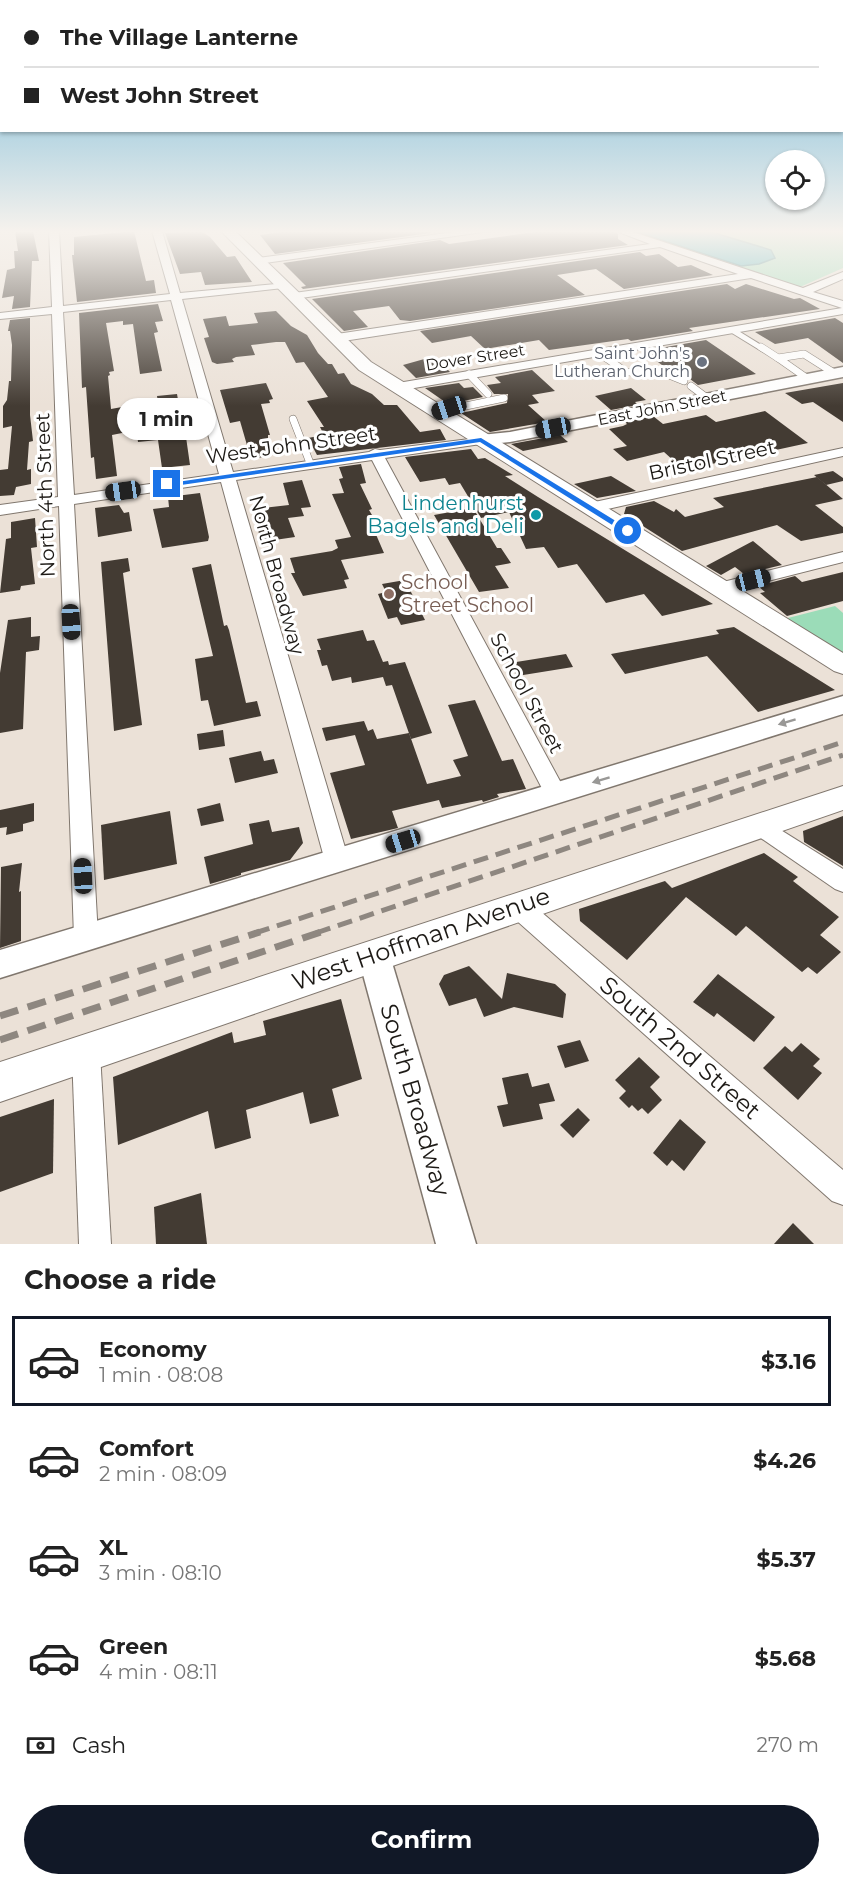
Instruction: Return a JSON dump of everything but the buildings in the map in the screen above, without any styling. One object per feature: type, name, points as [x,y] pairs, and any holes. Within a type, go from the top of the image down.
[{"type":"main road","points":[[289,291],[365,366],[843,665]]},
{"type":"main road","name":"West Hoffman Avenue","points":[[0,1082],[843,798]]},
{"type":"street","name":"North 4th Street","points":[[58,289],[86,937]]},
{"type":"street","name":"North Broadway","points":[[174,289],[337,861]]},
{"type":"street","points":[[0,316],[176,297],[305,289]]},
{"type":"street","points":[[337,338],[657,289]]},
{"type":"street","points":[[794,289],[843,305]]},
{"type":"street","points":[[803,292],[810,289]]},
{"type":"street","name":"Dover Street","points":[[397,387],[843,311]]},
{"type":"street","name":"East John Street","points":[[481,440],[510,437],[838,372]]},
{"type":"street","name":"West John Street","points":[[0,510],[375,453],[481,440]]},
{"type":"street","name":"Bristol Street","points":[[590,508],[843,452]]},
{"type":"street","name":"School Street","points":[[375,453],[556,794]]},
{"type":"street","points":[[721,588],[843,557]]},
{"type":"street","points":[[0,964],[843,705]]},
{"type":"street","points":[[760,826],[843,882]]},
{"type":"street","name":"South 2nd Street","points":[[517,906],[843,1190]]},
{"type":"street","name":"South Broadway","points":[[374,956],[456,1244]]},
{"type":"street","points":[[86,1053],[95,1244]]},
{"type":"lane","points":[[732,330],[808,379]]},
{"type":"lane","points":[[599,352],[626,372],[673,374],[684,381]]},
{"type":"lane","points":[[778,358],[804,354],[838,372]]},
{"type":"lane","points":[[470,374],[488,394]]},
{"type":"lane","points":[[691,386],[707,398]]},
{"type":"lane","points":[[437,412],[504,398]]},
{"type":"lane","points":[[293,419],[310,463]]},
{"type":"green space","points":[[835,606],[843,613],[843,663],[776,621]]},
{"type":"railway","points":[[255,933],[843,742]]},
{"type":"railway","points":[[316,933],[843,755]]},
{"type":"railway","points":[[0,1016],[260,932]]},
{"type":"railway","points":[[0,1040],[321,932]]},
{"type":"place","name":"Saint John's Lutheran Church","points":[[702,362]]},
{"type":"place","name":"Lindenhurst Bagels and Deli","points":[[536,515]]},
{"type":"place","name":"School Street School","points":[[389,594]]},
{"type":"route","points":[[167,484],[460,441],[481,440],[628,531]]}]
